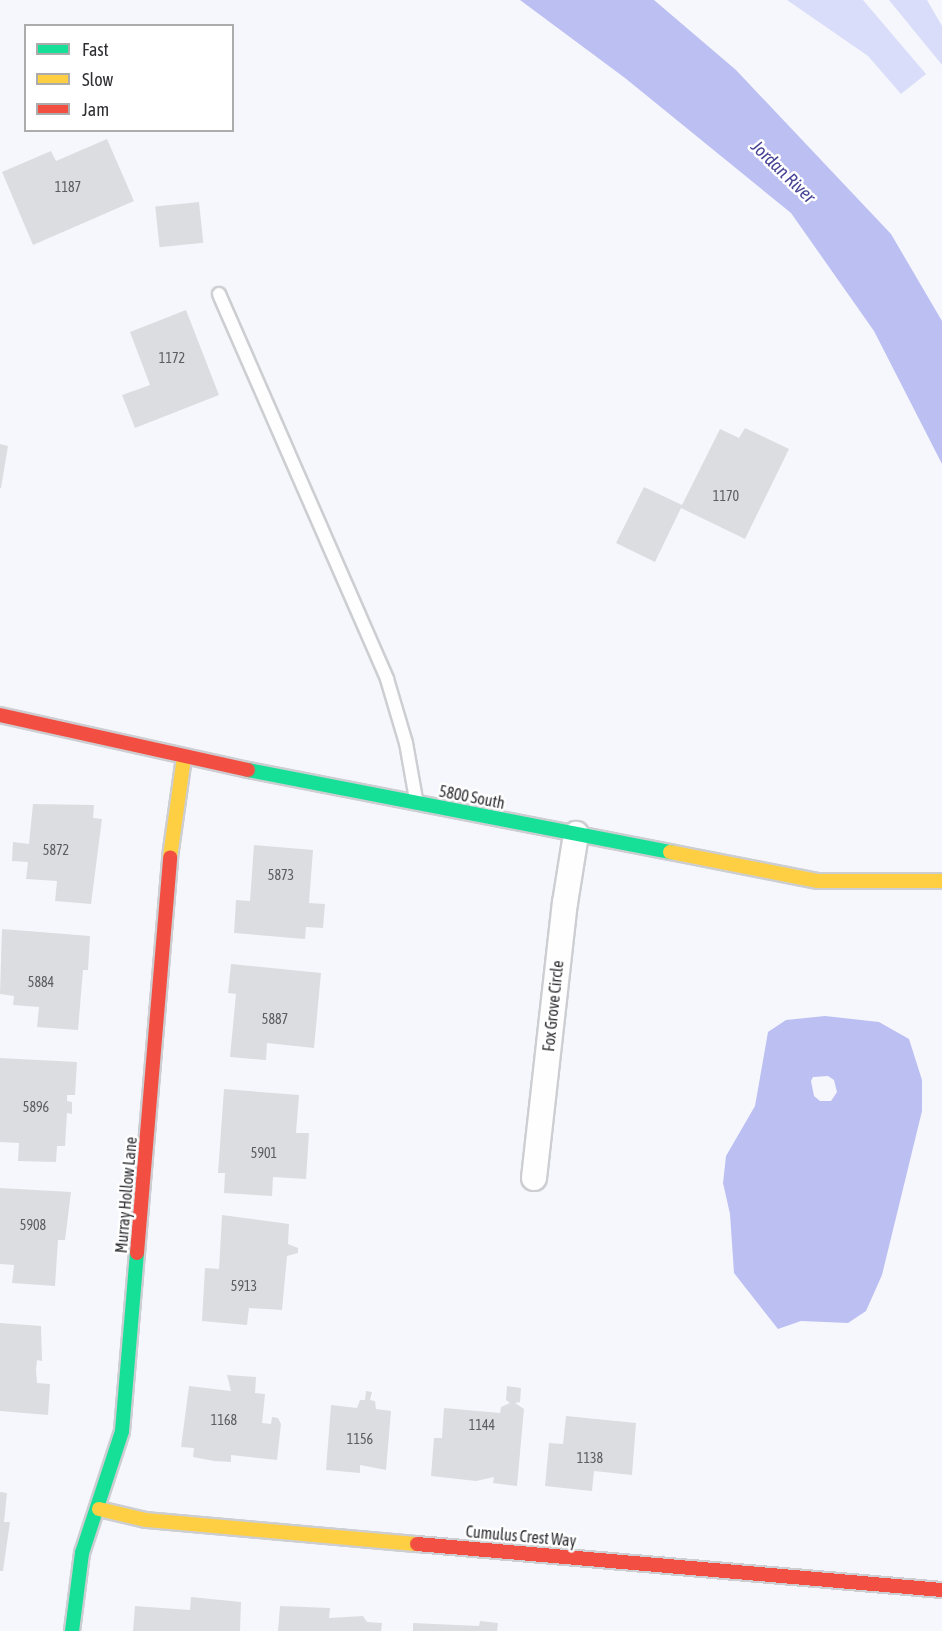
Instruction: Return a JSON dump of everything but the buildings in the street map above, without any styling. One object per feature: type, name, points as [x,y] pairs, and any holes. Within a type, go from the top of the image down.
[{"type":"street","name":"5800 South","points":[[0,715],[184,757],[818,881],[942,881]]},
{"type":"street","name":"Murray Hollow Lane","points":[[72,1631],[80,1564],[116,1454],[124,1407],[174,812],[184,757]]},
{"type":"street","name":"Fox Grove Circle","points":[[534,1178],[565,903],[576,834]]},
{"type":"street","name":"Cumulus Crest Way","points":[[99,1509],[146,1520],[942,1590]]},
{"type":"lane","points":[[219,294],[387,679],[406,743],[417,803]]},
{"type":"shaded area","points":[[787,0],[863,0],[926,74],[901,94],[868,56]]},
{"type":"shaded area","points":[[889,0],[927,0],[942,26],[942,65]]},
{"type":"water","name":"Jordan River","points":[[520,0],[654,0],[736,70],[891,234],[942,321],[942,464],[874,331],[791,213],[625,78]]},
{"type":"water","points":[[825,1016],[879,1022],[909,1039],[922,1080],[922,1111],[882,1275],[866,1311],[848,1323],[801,1321],[778,1329],[734,1273],[730,1214],[723,1183],[726,1156],[755,1106],[768,1032],[786,1020]],"holes":[[[828,1076],[834,1080],[837,1092],[831,1101],[820,1101],[814,1096],[811,1081],[813,1077]]]},
{"type":"traffic: fast","points":[[248,770],[670,852]]},
{"type":"traffic: fast","points":[[72,1631],[82,1553],[122,1431],[137,1253]]},
{"type":"traffic: slow","points":[[170,857],[184,757]]},
{"type":"traffic: slow","points":[[670,852],[818,881],[942,881]]},
{"type":"traffic: slow","points":[[99,1509],[146,1520],[417,1544]]},
{"type":"traffic: jam","points":[[0,715],[248,770]]},
{"type":"traffic: jam","points":[[137,1253],[170,857]]},
{"type":"traffic: jam","points":[[417,1544],[942,1590]]}]
